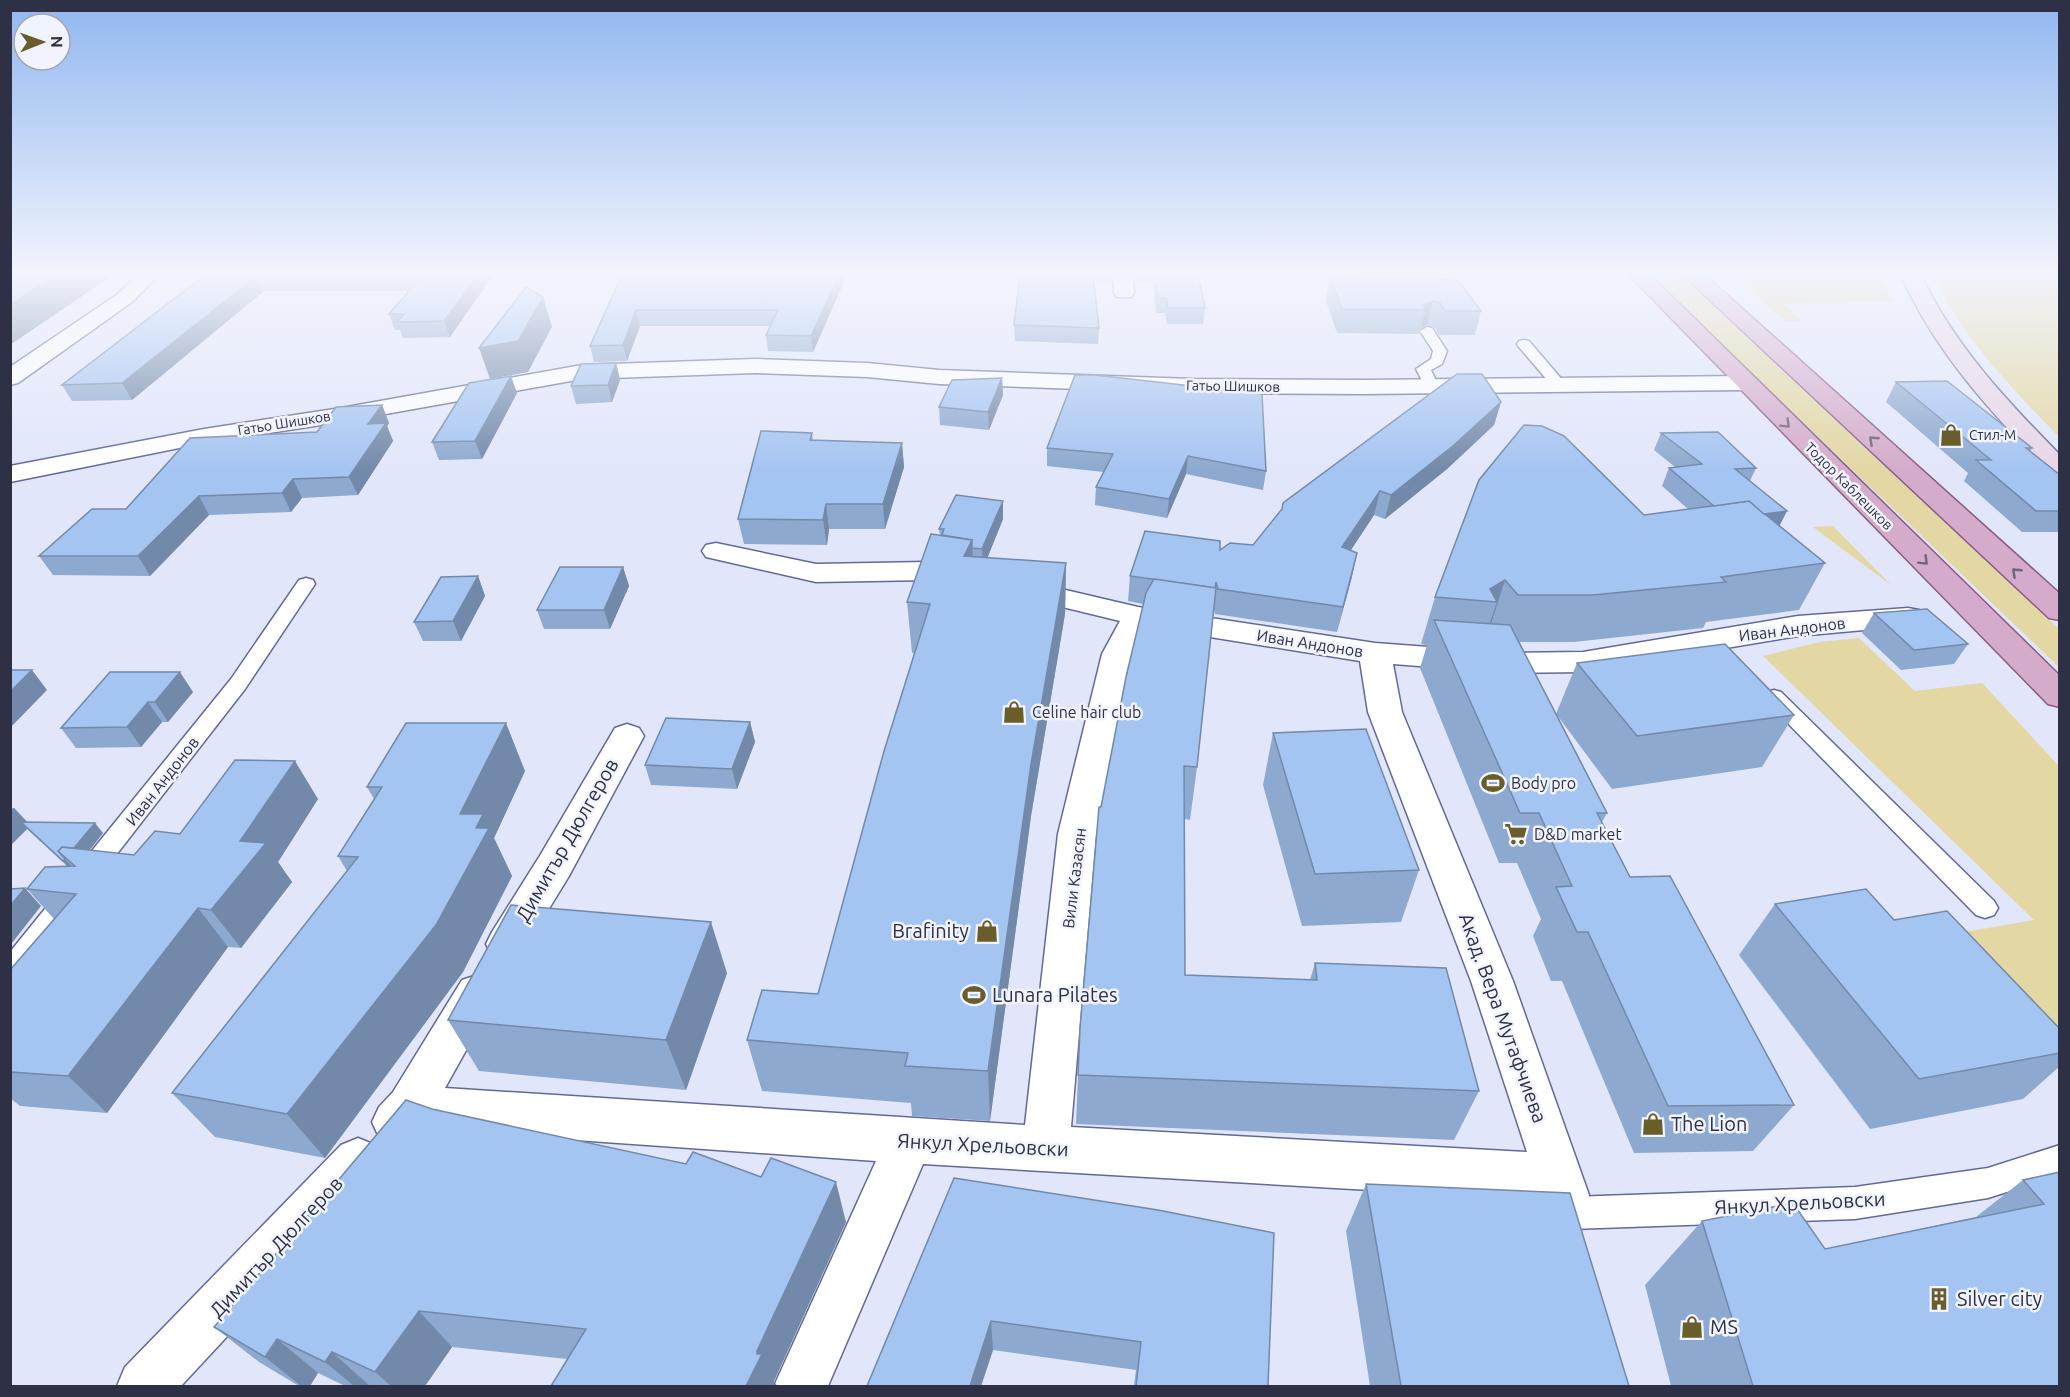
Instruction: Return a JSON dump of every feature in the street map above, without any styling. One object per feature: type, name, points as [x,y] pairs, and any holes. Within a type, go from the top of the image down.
[{"type":"main road","name":"Тодор Каблешков","points":[[1703,340],[2060,696]]},
{"type":"main road","points":[[1764,340],[2060,611]]},
{"type":"main road","points":[[1948,340],[1984,388],[2060,470]]},
{"type":"street","points":[[10,378],[64,340]]},
{"type":"street","name":"Гатьо Шишков","points":[[10,474],[204,436],[341,415],[582,372],[755,366],[1192,386],[1432,387],[1745,383]]},
{"type":"street","name":"Иван Андонов","points":[[716,551],[816,573],[927,571],[996,583],[1138,616],[1375,654],[1509,663],[1583,662],[1725,648],[1798,626],[1908,617]]},
{"type":"street","name":"Вили Казасян","points":[[1046,1148],[1077,834],[1118,654],[1138,616]]},
{"type":"street","name":"Акад. Вера Мутафчиева","points":[[1375,654],[1385,712],[1492,981],[1571,1215]]},
{"type":"street","name":"Димитър Дюлгеров","points":[[144,1386],[409,1107],[555,865],[627,736]]},
{"type":"street","name":"Янкул Хрельовски","points":[[409,1107],[909,1141],[1046,1148],[1571,1215]]},
{"type":"street","points":[[801,1386],[909,1141]]},
{"type":"lane","points":[[1432,387],[1423,369],[1437,361],[1440,351],[1433,340]]},
{"type":"lane","points":[[1524,344],[1559,385]]},
{"type":"lane","name":"Иван Андонов","points":[[10,972],[238,684],[306,584]]},
{"type":"lane","points":[[1759,681],[1985,908]]},
{"type":"lane","name":"Янкул Хрельовски","points":[[1571,1215],[1855,1203],[1988,1183],[2060,1160]]},
{"type":"shaded area","points":[[1717,340],[1750,340],[2059,629],[2059,667]]},
{"type":"shaded area","points":[[2059,340],[2059,437],[2006,381],[1973,341]]},
{"type":"shaded area","points":[[1833,526],[1891,585],[1813,527]]},
{"type":"shaded area","points":[[1859,638],[1915,691],[1982,683],[2059,766],[2059,1053],[1948,935],[2034,920],[1763,656],[1819,642]]},
{"type":"building","points":[[120,340],[176,340],[122,383],[62,385]]},
{"type":"building","points":[[485,340],[518,340],[518,341],[479,348]]},
{"type":"building","points":[[593,340],[625,340],[623,345],[590,346]]},
{"type":"building","points":[[616,363],[608,385],[571,386],[581,364]]},
{"type":"building","points":[[1457,374],[1482,374],[1501,402],[1454,445],[1391,495],[1380,491],[1342,547],[1357,553],[1343,607],[1218,589],[1216,582],[1215,588],[1130,576],[1145,531],[1220,541],[1220,550],[1230,543],[1253,545],[1282,509],[1283,503]]},
{"type":"building","points":[[1075,375],[1095,375],[1262,394],[1266,471],[1188,456],[1169,499],[1096,487],[1113,454],[1047,448]]},
{"type":"building","points":[[511,376],[475,441],[432,442],[469,383]]},
{"type":"building","points":[[1002,378],[988,412],[939,407],[952,380]]},
{"type":"building","points":[[1947,381],[2032,448],[2026,448],[2060,475],[2060,511],[2036,511],[1976,460],[1991,460],[1896,382]]},
{"type":"building","points":[[382,405],[368,424],[386,423],[349,477],[293,479],[282,493],[199,496],[138,556],[39,556],[92,509],[126,509],[190,438],[317,432],[336,407]]},
{"type":"building","points":[[1524,425],[1542,426],[1564,436],[1644,515],[1749,501],[1825,563],[1721,577],[1726,582],[1593,595],[1518,595],[1505,580],[1490,589],[1497,602],[1435,597],[1479,480]]},
{"type":"building","points":[[761,431],[812,433],[810,440],[902,443],[883,504],[826,504],[823,520],[738,519]]},
{"type":"building","points":[[1718,432],[1756,468],[1735,469],[1787,511],[1764,514],[1749,501],[1714,506],[1669,468],[1702,464],[1661,433]]},
{"type":"building","points":[[956,495],[1003,501],[982,549],[972,548],[972,540],[942,535],[944,529],[939,529]]},
{"type":"building","points":[[931,534],[972,540],[964,556],[1066,563],[1031,764],[988,1071],[905,1066],[908,1053],[747,1040],[762,990],[818,994],[884,751],[930,604],[907,602]]},
{"type":"building","points":[[560,567],[623,567],[604,610],[537,610]]},
{"type":"building","points":[[478,576],[453,621],[414,622],[441,577]]},
{"type":"building","points":[[1154,579],[1216,588],[1197,767],[1184,766],[1185,975],[1317,980],[1315,963],[1446,968],[1479,1091],[1078,1075],[1099,807],[1101,807],[1126,677],[1146,593]]},
{"type":"building","points":[[1927,609],[1968,644],[1914,650],[1874,613]]},
{"type":"building","points":[[1434,620],[1510,625],[1607,813],[1597,813],[1630,877],[1670,876],[1794,1105],[1668,1106],[1588,932],[1577,932],[1556,887],[1572,886],[1539,813],[1520,813]]},
{"type":"building","points":[[1725,644],[1794,715],[1637,736],[1577,663]]},
{"type":"building","points":[[10,670],[32,670],[10,692]]},
{"type":"building","points":[[110,672],[180,672],[155,702],[148,702],[127,727],[61,728]]},
{"type":"building","points":[[666,718],[750,722],[732,769],[645,765]]},
{"type":"building","points":[[406,723],[506,723],[460,814],[483,814],[476,828],[489,828],[436,925],[287,1114],[172,1093],[358,857],[338,856],[382,787],[367,787]]},
{"type":"building","points":[[1366,729],[1419,870],[1315,874],[1273,733]]},
{"type":"building","points":[[235,760],[295,761],[240,841],[266,843],[211,910],[198,908],[68,1076],[10,1072],[10,970],[76,894],[27,889],[45,867],[75,866],[58,851],[62,847],[134,855],[155,831],[180,834]]},
{"type":"building","points":[[21,822],[95,823],[74,848],[62,847],[58,851],[65,859],[63,861]]},
{"type":"building","points":[[25,888],[10,906],[10,889]]},
{"type":"building","points":[[1866,889],[1894,920],[1947,911],[2060,1029],[2060,1053],[1919,1079],[1775,904]]},
{"type":"building","points":[[511,905],[711,922],[666,1040],[448,1020]]},
{"type":"building","points":[[406,1100],[432,1109],[686,1164],[693,1152],[761,1177],[771,1158],[836,1182],[757,1351],[757,1354],[762,1354],[746,1386],[551,1386],[586,1329],[419,1311],[375,1372],[332,1352],[325,1362],[277,1339],[265,1357],[214,1327]]},
{"type":"building","name":"Silver city","points":[[2060,1172],[2060,1386],[1753,1386],[1702,1221],[1793,1203],[1825,1249],[2044,1204],[2023,1180]]},
{"type":"building","points":[[954,1178],[1158,1210],[1274,1233],[1268,1386],[1136,1386],[1141,1342],[991,1321],[970,1386],[867,1386]]},
{"type":"building","points":[[1366,1184],[1570,1193],[1629,1386],[1401,1386]]},
{"type":"place","name":"Стил-М","points":[[1951,435]]},
{"type":"place","name":"Celine hair club","points":[[1014,712]]},
{"type":"place","name":"Body pro","points":[[1493,783]]},
{"type":"place","name":"D&D market","points":[[1516,834]]},
{"type":"place","name":"Brafinity","points":[[987,931]]},
{"type":"place","name":"Lunara Pilates","points":[[974,995]]},
{"type":"place","name":"The Lion","points":[[1653,1124]]},
{"type":"place","name":"Silver city","points":[[1939,1299]]},
{"type":"place","name":"MS","points":[[1692,1327]]}]
